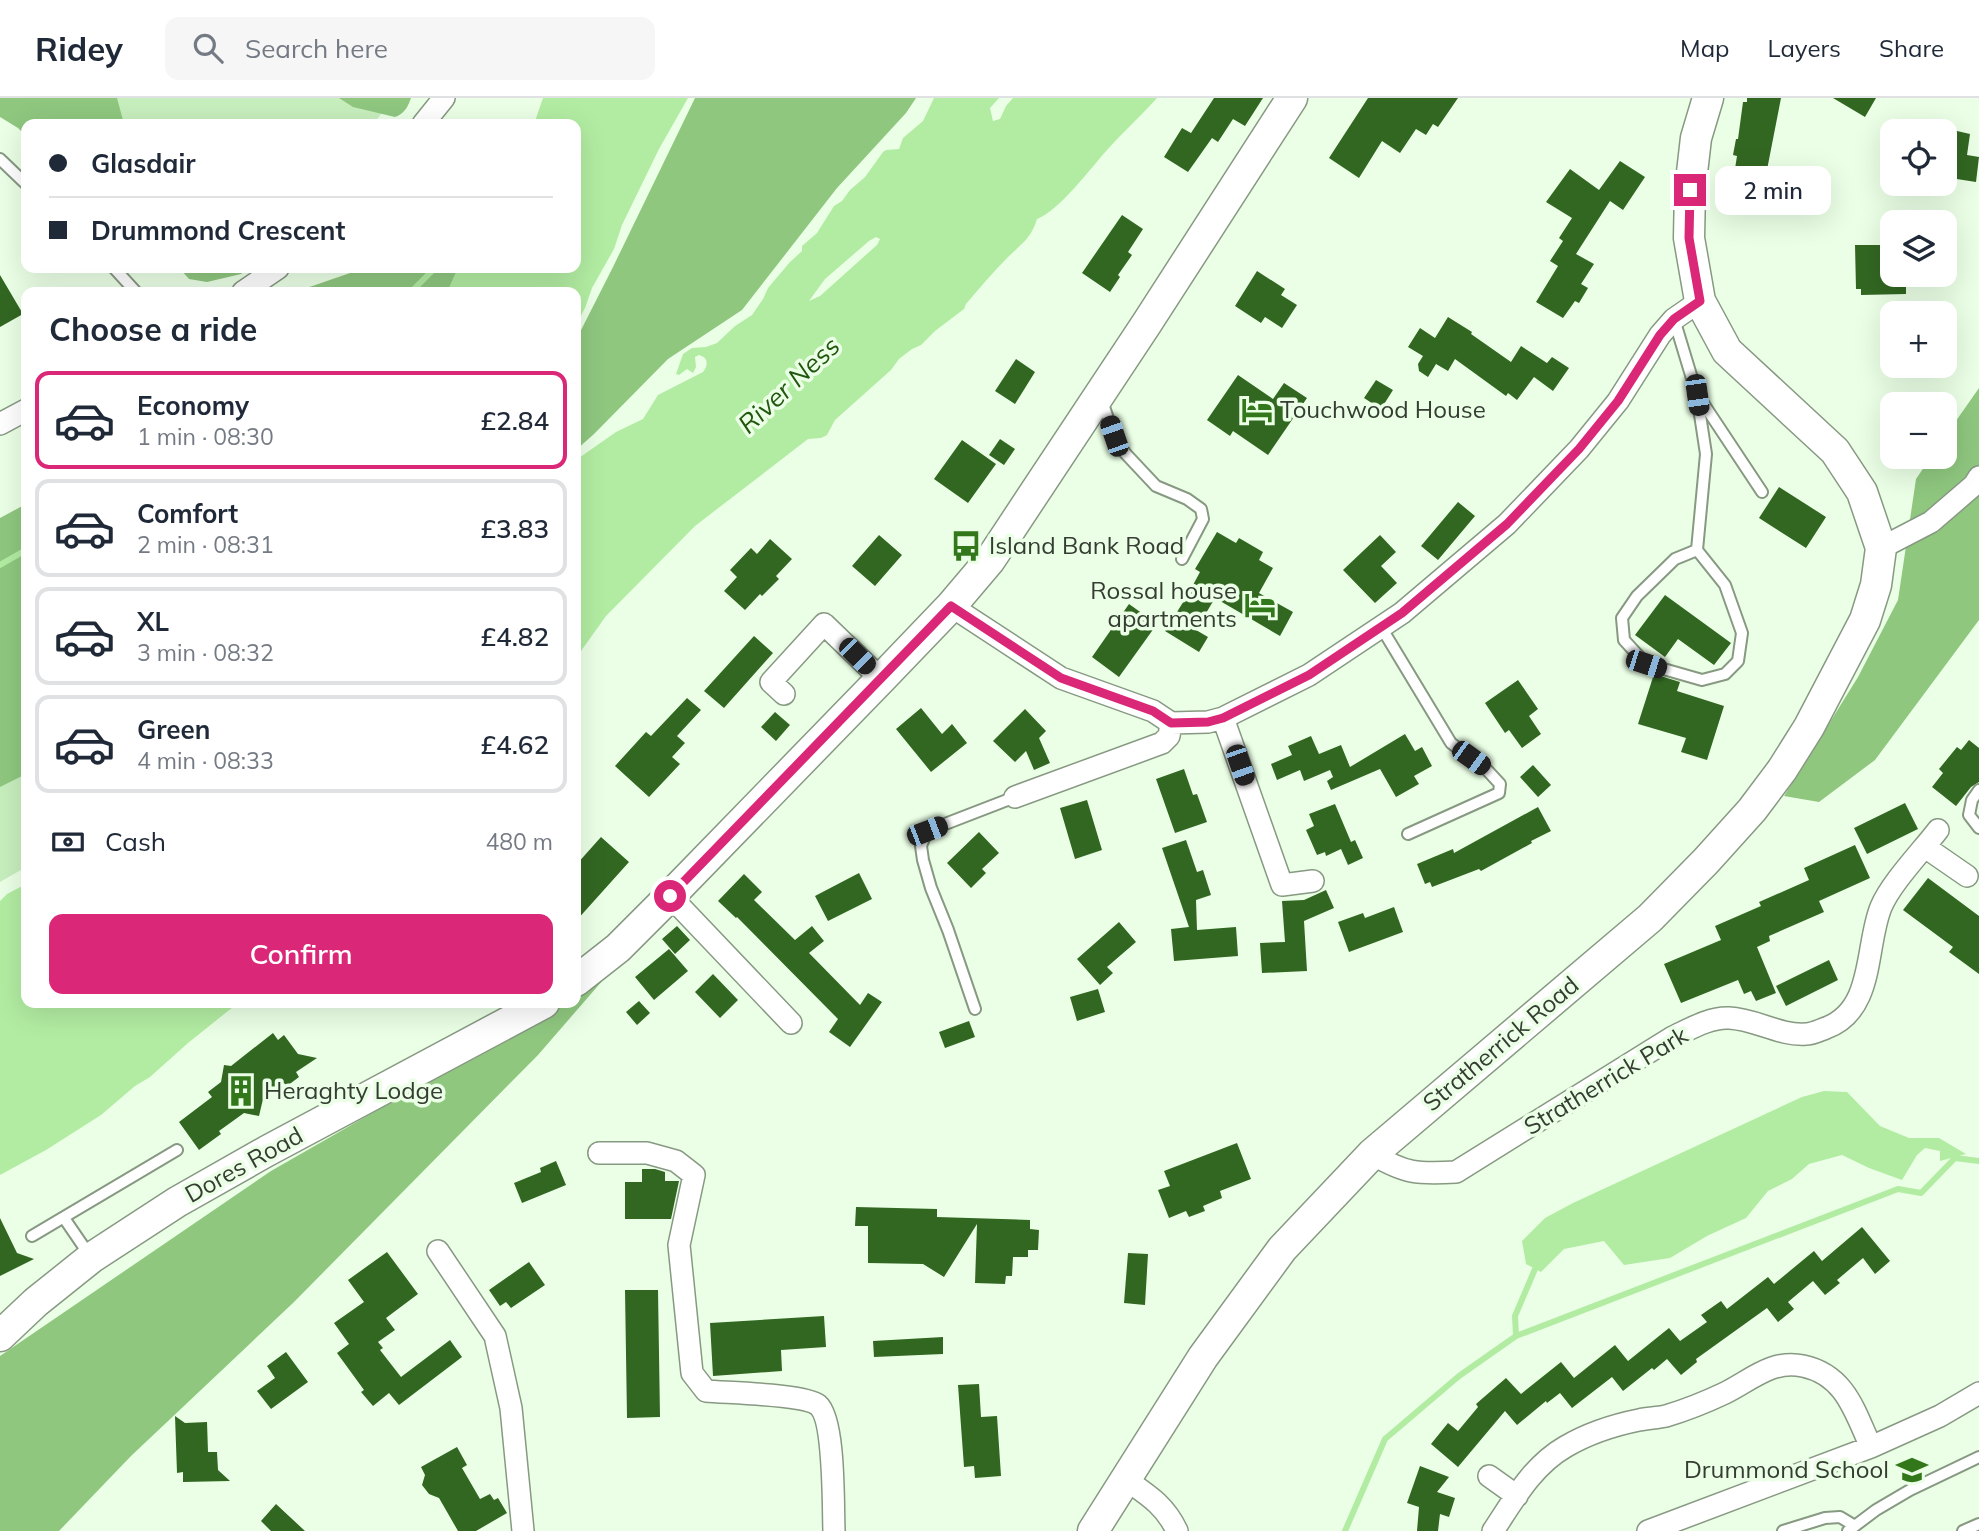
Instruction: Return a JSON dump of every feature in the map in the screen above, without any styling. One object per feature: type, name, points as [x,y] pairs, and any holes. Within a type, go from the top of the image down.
[{"type":"street","points":[[427,119],[444,98]]},
{"type":"street","points":[[581,977],[618,948],[670,896],[951,606],[990,560],[1292,98]]},
{"type":"street","points":[[1708,98],[1696,138],[1690,190],[1689,238],[1700,301],[1727,351],[1835,451],[1862,492],[1881,548],[1931,522],[1974,485],[1979,477]]},
{"type":"street","points":[[250,287],[271,273]]},
{"type":"street","points":[[951,606],[1061,678],[1153,711],[1171,723],[1208,722],[1223,718],[1309,675],[1402,613],[1507,524],[1579,449],[1618,401],[1660,335],[1674,319],[1700,301]]},
{"type":"street","points":[[0,424],[21,413]]},
{"type":"street","name":"Stratherrick Road","points":[[1093,1531],[1203,1357],[1282,1249],[1372,1154],[1650,918],[1752,810],[1782,771],[1809,727],[1866,620],[1876,585],[1881,548]]},
{"type":"street","points":[[784,694],[771,681],[824,624],[881,679]]},
{"type":"street","points":[[1223,718],[1282,885],[1313,881]]},
{"type":"street","points":[[1014,797],[1162,743],[1169,736],[1171,723]]},
{"type":"street","name":"Stratherrick Park","points":[[1372,1154],[1395,1168],[1421,1174],[1456,1172],[1673,1037],[1703,1023],[1727,1018],[1750,1021],[1781,1032],[1808,1034],[1832,1026],[1850,1012],[1862,991],[1882,906],[1932,838],[1967,877]]},
{"type":"street","points":[[670,896],[791,1023]]},
{"type":"street","name":"Dores Road","points":[[0,1335],[91,1258],[188,1196],[535,1008]]},
{"type":"street","points":[[599,1153],[647,1153],[676,1161],[694,1175],[679,1245],[691,1374],[706,1391],[777,1395],[816,1403],[825,1415],[831,1451],[834,1531]]},
{"type":"street","points":[[438,1251],[495,1336],[511,1408],[523,1531]]},
{"type":"street","points":[[1493,1531],[1533,1473],[1563,1448],[1601,1430],[1665,1416],[1691,1407],[1726,1392],[1762,1371],[1784,1364],[1804,1366],[1827,1375],[1845,1391],[1871,1447]]},
{"type":"street","points":[[1657,1529],[1871,1447],[1940,1416],[1979,1393]]},
{"type":"street","points":[[1489,1476],[1517,1496]]},
{"type":"street","points":[[1125,1479],[1168,1513],[1177,1531]]},
{"type":"lane","points":[[0,159],[21,179]]},
{"type":"lane","points":[[119,273],[131,287]]},
{"type":"lane","points":[[1674,319],[1697,395],[1706,454],[1697,550],[1725,585],[1742,633],[1738,661],[1726,674],[1702,680],[1646,664],[1624,640],[1622,618],[1637,596],[1675,559],[1697,550]]},
{"type":"lane","points":[[1100,395],[1114,436],[1125,453],[1156,486],[1187,499],[1201,509],[1203,519],[1182,559]]},
{"type":"lane","points":[[1697,395],[1762,492]]},
{"type":"lane","points":[[1381,627],[1451,743],[1487,770],[1500,784],[1499,793],[1408,834]]},
{"type":"lane","points":[[1979,790],[1972,800],[1969,815],[1979,828]]},
{"type":"lane","points":[[975,1009],[931,888],[921,846],[927,831],[1014,797]]},
{"type":"lane","points":[[32,1236],[177,1150]]},
{"type":"lane","points":[[65,1218],[91,1258]]},
{"type":"lane","points":[[1783,1531],[1825,1518],[1840,1517],[1852,1528],[1910,1490],[1979,1457]]},
{"type":"lane","points":[[1963,1531],[1979,1524]]},
{"type":"shaded area","points":[[0,98],[117,98],[123,119],[21,119],[21,131],[0,117]]},
{"type":"shaded area","points":[[92,98],[358,98],[382,113],[377,119],[107,119]]},
{"type":"shaded area","points":[[339,98],[411,98],[405,110],[395,117],[353,107]]},
{"type":"shaded area","points":[[695,98],[916,98],[906,113],[837,188],[742,310],[668,359],[581,446],[581,330]]},
{"type":"shaded area","points":[[184,273],[242,273],[207,282],[189,279]]},
{"type":"shaded area","points":[[350,273],[456,273],[450,287],[310,287]]},
{"type":"shaded area","points":[[1979,388],[1979,620],[1875,760],[1819,802],[1784,796],[1858,677],[1898,600],[1916,479],[1923,469],[1957,469],[1957,419]]},
{"type":"shaded area","points":[[21,507],[21,776],[0,787],[0,518]]},
{"type":"shaded area","points":[[21,508],[21,870],[0,882],[0,519]]},
{"type":"shaded area","points":[[603,980],[581,1005],[581,993]]},
{"type":"shaded area","points":[[555,1008],[579,1008],[538,1055],[294,1302],[131,1456],[59,1531],[0,1531],[0,1356],[271,1171]]},
{"type":"water","points":[[543,98],[688,98],[659,149],[581,316],[581,287],[449,287],[456,273],[581,273],[581,119],[536,119]]},
{"type":"water","name":"River Ness","points":[[934,98],[999,98],[990,108],[993,121],[1000,119],[1013,98],[1157,98],[1065,198],[1037,219],[1029,236],[991,275],[964,309],[921,345],[899,359],[891,370],[835,420],[827,435],[808,439],[695,526],[606,616],[581,651],[581,456],[616,432],[643,419],[658,395],[703,372],[707,362],[699,355],[695,357],[696,367],[693,373],[687,369],[679,375],[676,374],[683,354],[692,348],[717,343],[752,315],[768,288],[802,251],[802,246],[817,233],[834,206],[865,177],[883,152],[899,149],[903,138],[923,121]],"holes":[[[876,237],[880,239],[877,245],[820,296],[809,301],[825,279],[869,241]]]},
{"type":"water","points":[[21,887],[21,1008],[232,1008],[101,1115],[0,1175],[0,901]]},
{"type":"water","points":[[1824,1091],[1847,1092],[1880,1126],[1909,1138],[1939,1138],[1966,1154],[1940,1161],[1940,1151],[1925,1148],[1917,1155],[1902,1180],[1842,1155],[1809,1164],[1792,1179],[1768,1191],[1746,1218],[1707,1236],[1670,1258],[1624,1265],[1604,1241],[1564,1249],[1541,1272],[1526,1264],[1522,1241],[1545,1218],[1802,1097]]},
{"type":"building","points":[[1214,98],[1263,98],[1245,126],[1233,119],[1218,142],[1212,138],[1188,172],[1164,157],[1182,128],[1191,133]]},
{"type":"building","points":[[1368,98],[1458,98],[1438,127],[1433,124],[1426,135],[1416,129],[1400,153],[1382,141],[1359,178],[1329,158]]},
{"type":"building","points":[[1747,98],[1781,98],[1765,180],[1734,175],[1737,156],[1733,155],[1743,102],[1747,102]]},
{"type":"building","points":[[1833,98],[1876,98],[1865,117]]},
{"type":"building","points":[[1957,131],[1970,134],[1967,155],[1979,157],[1976,182],[1957,179]]},
{"type":"building","points":[[1620,161],[1645,177],[1623,210],[1610,201],[1576,254],[1594,264],[1581,284],[1588,288],[1579,303],[1575,301],[1563,318],[1536,302],[1558,266],[1550,261],[1563,241],[1559,238],[1572,218],[1546,202],[1570,169],[1599,190]]},
{"type":"building","points":[[1122,215],[1143,229],[1128,252],[1132,255],[1110,292],[1082,273]]},
{"type":"building","points":[[1855,245],[1880,245],[1880,287],[1906,287],[1906,294],[1861,295],[1861,289],[1856,289]]},
{"type":"building","points":[[1257,271],[1285,289],[1281,295],[1297,305],[1282,328],[1265,317],[1261,323],[1235,306]]},
{"type":"building","points":[[0,275],[21,315],[0,327]]},
{"type":"building","points":[[1448,317],[1511,362],[1521,346],[1547,363],[1552,357],[1569,368],[1553,391],[1534,377],[1517,400],[1508,393],[1506,396],[1455,359],[1448,371],[1436,364],[1428,377],[1419,371],[1418,364],[1423,356],[1408,347],[1420,328],[1435,338]]},
{"type":"building","points":[[1016,359],[1035,372],[1015,404],[995,391]]},
{"type":"building","name":"Touchwood House","points":[[1238,375],[1273,399],[1284,383],[1307,398],[1268,455],[1233,431],[1230,436],[1207,420]]},
{"type":"building","points":[[1376,380],[1393,390],[1381,409],[1364,398]]},
{"type":"building","points":[[1000,439],[1015,449],[1004,465],[989,455]]},
{"type":"building","points":[[962,440],[996,464],[968,503],[934,479]]},
{"type":"building","points":[[1779,487],[1826,517],[1806,548],[1759,518]]},
{"type":"building","points":[[1458,502],[1475,516],[1438,560],[1421,546]]},
{"type":"building","points":[[1217,532],[1236,543],[1239,538],[1263,552],[1259,560],[1273,568],[1259,593],[1293,612],[1280,636],[1215,598],[1196,630],[1208,637],[1199,652],[1165,631],[1200,572],[1195,569]]},
{"type":"building","points":[[879,535],[902,555],[875,586],[852,566]]},
{"type":"building","points":[[1380,535],[1396,552],[1381,566],[1397,583],[1375,603],[1343,570]]},
{"type":"building","points":[[770,539],[792,559],[776,576],[779,579],[745,610],[724,591],[737,577],[730,570],[751,548],[757,554]]},
{"type":"building","points":[[1665,595],[1731,643],[1714,665],[1678,639],[1665,657],[1635,635]]},
{"type":"building","points":[[1129,604],[1157,624],[1119,677],[1092,657]]},
{"type":"building","points":[[754,636],[773,653],[724,708],[704,691]]},
{"type":"building","points":[[1654,674],[1680,682],[1677,691],[1724,706],[1707,760],[1681,752],[1686,738],[1638,724]]},
{"type":"building","points":[[1518,680],[1538,709],[1529,716],[1541,734],[1522,748],[1509,730],[1505,733],[1485,703]]},
{"type":"building","points":[[687,698],[701,710],[677,736],[685,743],[672,757],[680,764],[649,797],[615,766],[646,732],[651,736]]},
{"type":"building","points":[[921,708],[942,734],[952,724],[967,743],[931,772],[896,729]]},
{"type":"building","points":[[1025,709],[1046,731],[1039,738],[1050,763],[1034,770],[1026,751],[1015,762],[993,741]]},
{"type":"building","points":[[775,712],[790,725],[776,741],[761,727]]},
{"type":"building","points":[[1405,734],[1415,751],[1422,747],[1432,766],[1414,776],[1419,784],[1396,797],[1380,769],[1331,790],[1327,781],[1333,777],[1330,770],[1304,781],[1300,770],[1277,780],[1271,764],[1292,755],[1288,746],[1311,736],[1319,754],[1341,745],[1350,767]]},
{"type":"building","points":[[1969,740],[1979,748],[1979,782],[1971,787],[1956,806],[1932,787],[1943,773],[1939,769],[1957,747],[1961,750]]},
{"type":"building","points":[[1533,765],[1551,785],[1538,797],[1520,777]]},
{"type":"building","points":[[1184,769],[1207,822],[1175,833],[1156,779]]},
{"type":"building","points":[[1087,800],[1102,850],[1075,859],[1060,808]]},
{"type":"building","points":[[1905,803],[1918,829],[1867,854],[1854,828]]},
{"type":"building","points":[[1335,804],[1351,842],[1355,840],[1363,858],[1348,865],[1341,849],[1326,856],[1325,852],[1317,855],[1306,830],[1314,826],[1309,814]]},
{"type":"building","points":[[1538,807],[1551,831],[1481,871],[1479,869],[1432,887],[1430,882],[1425,884],[1417,864],[1453,849],[1454,853]]},
{"type":"building","points":[[979,832],[999,853],[982,869],[986,873],[971,888],[947,863]]},
{"type":"building","points":[[601,837],[629,862],[581,915],[581,859]]},
{"type":"building","points":[[1186,840],[1197,872],[1203,870],[1211,895],[1196,900],[1197,930],[1236,927],[1238,956],[1174,961],[1171,929],[1189,927],[1162,848]]},
{"type":"building","points":[[1855,845],[1870,878],[1819,901],[1824,912],[1769,936],[1770,941],[1757,947],[1776,993],[1756,1001],[1751,991],[1744,994],[1738,980],[1681,1003],[1664,964],[1721,940],[1715,926],[1761,906],[1759,902],[1809,880],[1804,868]]},
{"type":"building","points":[[859,873],[872,899],[828,921],[815,896]]},
{"type":"building","points":[[744,874],[762,892],[754,900],[795,940],[812,926],[824,941],[809,953],[860,1005],[868,993],[882,1002],[850,1047],[829,1032],[838,1019],[718,901]]},
{"type":"building","points":[[1928,878],[1979,916],[1979,974],[1949,952],[1953,947],[1903,910]]},
{"type":"building","points":[[1326,890],[1334,908],[1304,921],[1307,971],[1262,973],[1260,943],[1285,942],[1282,901],[1304,900]]},
{"type":"building","points":[[1394,907],[1403,932],[1349,952],[1338,922],[1363,913],[1365,918]]},
{"type":"building","points":[[1119,922],[1136,942],[1107,967],[1113,973],[1100,985],[1077,959]]},
{"type":"building","points":[[677,926],[690,940],[675,954],[662,939]]},
{"type":"building","points":[[669,949],[688,971],[654,1000],[635,977]]},
{"type":"building","points":[[1829,960],[1838,980],[1786,1006],[1776,986]]},
{"type":"building","points":[[713,974],[738,1000],[720,1018],[695,992]]},
{"type":"building","points":[[1098,989],[1105,1012],[1077,1021],[1070,997]]},
{"type":"building","points":[[639,1001],[650,1013],[637,1025],[626,1012]]},
{"type":"building","points":[[969,1021],[975,1037],[945,1048],[939,1032]]},
{"type":"building","name":"Heraghty Lodge","points":[[273,1033],[278,1040],[284,1035],[298,1054],[317,1058],[296,1072],[299,1077],[287,1086],[284,1083],[263,1099],[259,1116],[244,1113],[199,1150],[179,1122],[212,1097],[208,1092],[221,1082],[224,1065],[231,1066]]},
{"type":"building","points":[[1237,1143],[1251,1179],[1220,1191],[1222,1198],[1203,1206],[1205,1211],[1189,1217],[1186,1211],[1169,1218],[1158,1190],[1170,1186],[1164,1171]]},
{"type":"building","points":[[556,1161],[566,1185],[522,1203],[514,1183],[541,1172],[540,1168]]},
{"type":"building","points":[[642,1169],[665,1172],[665,1181],[679,1181],[671,1219],[625,1219],[625,1182],[642,1182]]},
{"type":"building","points":[[856,1207],[937,1209],[937,1217],[1030,1220],[1030,1229],[1039,1230],[1038,1250],[1028,1250],[1028,1257],[1013,1257],[1012,1276],[1006,1276],[1005,1284],[975,1283],[977,1224],[944,1277],[923,1264],[868,1263],[868,1226],[855,1226]]},
{"type":"building","points":[[0,1218],[17,1253],[34,1259],[0,1276]]},
{"type":"building","points":[[1862,1227],[1890,1261],[1875,1274],[1863,1258],[1837,1280],[1840,1283],[1825,1295],[1813,1281],[1788,1302],[1794,1309],[1778,1322],[1767,1308],[1696,1359],[1697,1362],[1681,1375],[1667,1359],[1623,1391],[1612,1377],[1572,1408],[1560,1393],[1517,1425],[1505,1411],[1458,1467],[1431,1444],[1448,1423],[1458,1431],[1478,1407],[1476,1404],[1506,1378],[1521,1394],[1561,1362],[1574,1378],[1615,1345],[1628,1361],[1669,1328],[1680,1341],[1707,1322],[1701,1315],[1721,1301],[1727,1309],[1768,1277],[1774,1284],[1814,1251],[1822,1261]]},
{"type":"building","points":[[387,1252],[418,1294],[386,1318],[395,1330],[378,1342],[383,1348],[380,1350],[401,1377],[450,1340],[462,1357],[399,1405],[389,1393],[373,1406],[337,1353],[349,1344],[334,1323],[364,1302],[348,1280]]},
{"type":"building","points":[[1128,1253],[1148,1254],[1145,1305],[1124,1303]]},
{"type":"building","points":[[529,1262],[545,1285],[511,1308],[506,1302],[500,1306],[489,1290]]},
{"type":"building","points":[[625,1290],[658,1290],[660,1417],[627,1418]]},
{"type":"building","points":[[824,1316],[826,1347],[781,1350],[782,1371],[713,1376],[710,1323]]},
{"type":"building","points":[[943,1337],[943,1354],[874,1357],[873,1341]]},
{"type":"building","points":[[286,1352],[308,1382],[271,1409],[257,1391],[275,1378],[267,1366]]},
{"type":"building","points":[[979,1384],[981,1417],[997,1416],[1001,1476],[975,1478],[974,1466],[964,1467],[958,1385]]},
{"type":"building","points":[[175,1416],[185,1423],[207,1422],[208,1452],[217,1452],[218,1470],[230,1481],[183,1482],[183,1472],[177,1473]]},
{"type":"building","points":[[457,1447],[467,1465],[462,1468],[480,1499],[490,1494],[494,1500],[498,1498],[507,1513],[476,1531],[458,1531],[439,1498],[429,1494],[422,1485],[425,1475],[421,1467]]},
{"type":"building","points":[[1420,1466],[1449,1477],[1437,1492],[1455,1498],[1449,1517],[1440,1514],[1438,1531],[1417,1531],[1419,1507],[1407,1503]]},
{"type":"building","points":[[276,1504],[305,1531],[271,1531],[261,1521]]},
{"type":"waterway","points":[[416,287],[430,273]]},
{"type":"waterway","points":[[0,565],[21,553]]},
{"type":"waterway","points":[[1345,1531],[1385,1439],[1459,1376],[1516,1336],[1898,1189],[1921,1193],[1955,1158],[1979,1161]]},
{"type":"waterway","points":[[1516,1336],[1515,1316],[1535,1269]]},
{"type":"place","name":"Touchwood House","points":[[1257,410]]},
{"type":"place","name":"Island Bank Road","points":[[966,546]]},
{"type":"place","name":"Rossal house apartments","points":[[1260,605]]},
{"type":"place","name":"Heraghty Lodge","points":[[241,1091]]},
{"type":"place","name":"Drummond School","points":[[1912,1470]]},
{"type":"route","points":[[670,896],[951,606],[1061,678],[1153,711],[1171,723],[1208,722],[1223,718],[1309,675],[1402,613],[1507,524],[1579,449],[1618,401],[1660,335],[1674,319],[1700,301],[1689,238],[1690,190]]}]
